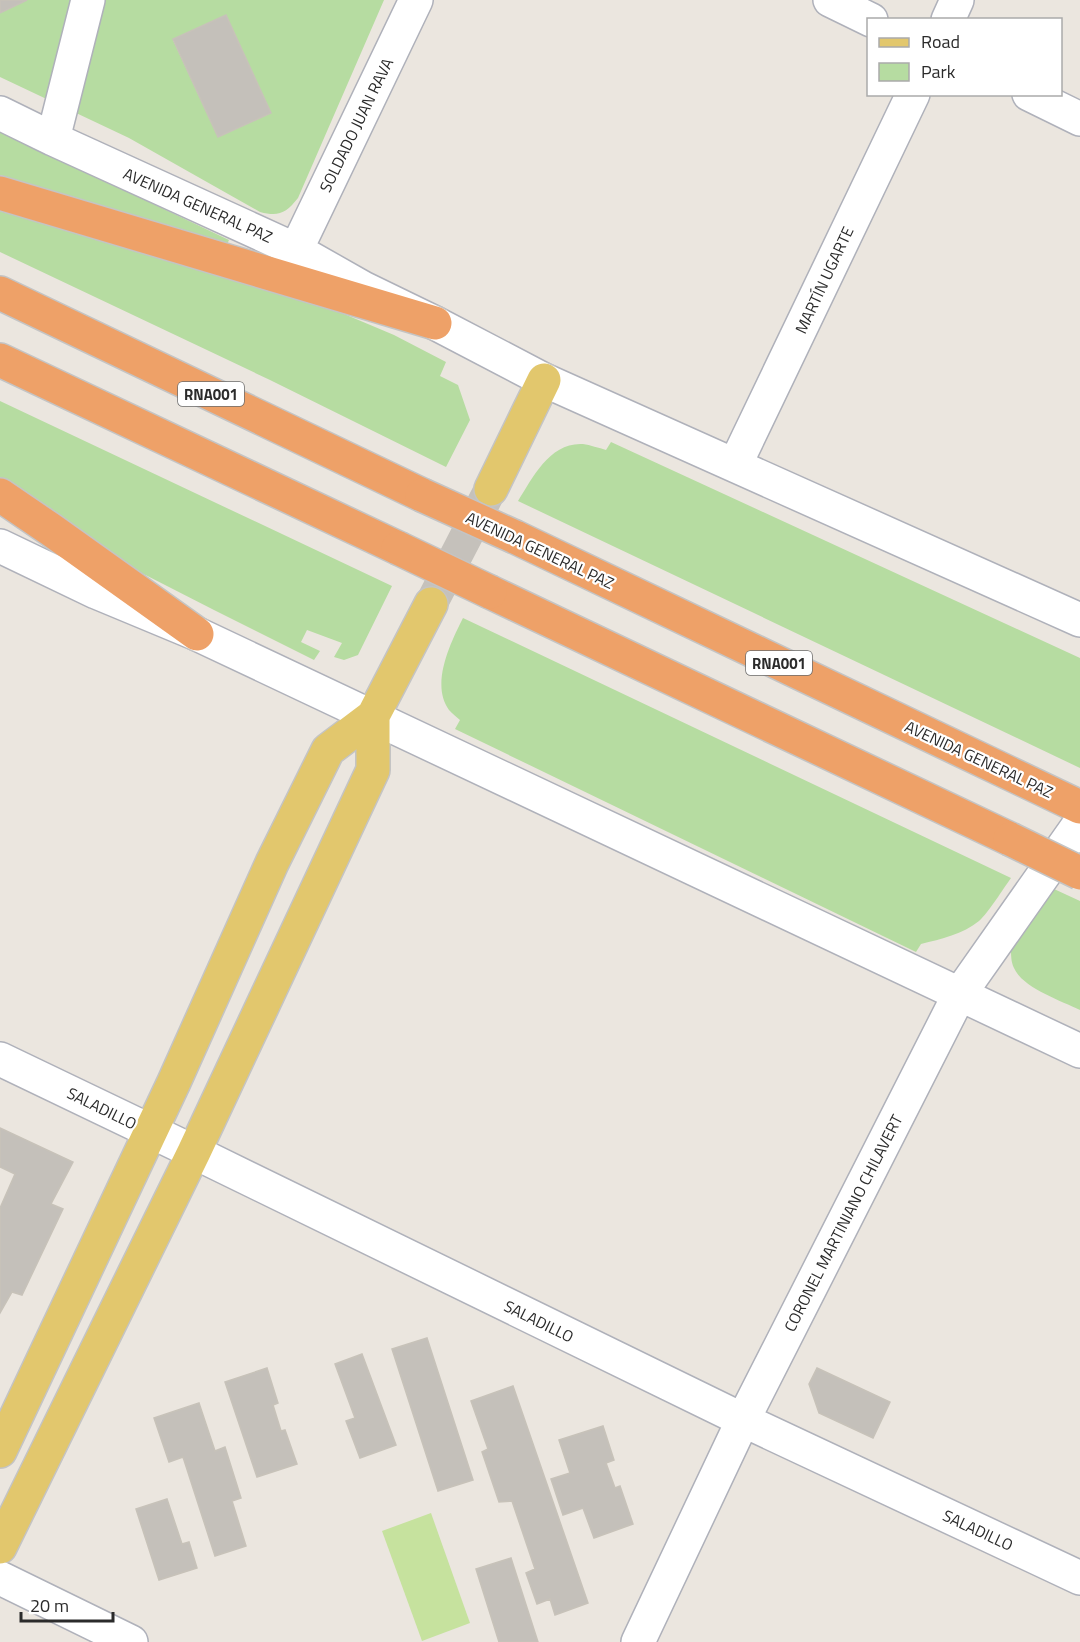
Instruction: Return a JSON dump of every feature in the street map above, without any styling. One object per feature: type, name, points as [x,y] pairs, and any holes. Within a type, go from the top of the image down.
[{"type":"highway","points":[[0,193],[435,323]]},
{"type":"highway","name":"AVENIDA GENERAL PAZ","points":[[0,293],[1080,807]]},
{"type":"highway","points":[[0,360],[1080,873]]},
{"type":"highway","points":[[0,495],[197,634]]},
{"type":"main road","points":[[491,489],[544,380]]},
{"type":"main road","points":[[0,1451],[151,1131],[273,863],[328,750],[373,716],[431,604]]},
{"type":"main road","points":[[0,1547],[194,1152],[373,770],[373,716]]},
{"type":"street","points":[[52,139],[88,0]]},
{"type":"street","name":"SOLDADO JUAN RAVA","points":[[296,250],[416,0]]},
{"type":"street","points":[[830,0],[867,18]]},
{"type":"street","points":[[949,18],[957,0]]},
{"type":"street","name":"MARTÍN UGARTE","points":[[735,465],[911,96]]},
{"type":"street","points":[[1033,96],[1080,118]]},
{"type":"street","name":"AVENIDA GENERAL PAZ","points":[[0,113],[296,250],[363,288],[544,380],[1080,620]]},
{"type":"street","points":[[0,546],[96,592],[197,634],[373,716],[1080,1051]]},
{"type":"street","name":"CORONEL MARTINIANO CHILAVERT","points":[[638,1642],[742,1420],[959,995],[1080,823]]},
{"type":"street","name":"SALADILLO","points":[[0,1059],[742,1420],[1080,1578]]},
{"type":"street","points":[[0,1578],[131,1642]]},
{"type":"green space","points":[[27,0],[384,0],[298,198],[290,207],[277,214],[260,212],[129,138],[0,77],[0,13]],"holes":[[[226,15],[271,113],[218,137],[173,40]]]},
{"type":"green space","points":[[0,131],[229,240],[225,249],[171,226],[0,175]]},
{"type":"green space","points":[[0,206],[318,303],[394,335],[446,362],[440,376],[458,385],[470,420],[446,467],[270,380],[0,252]]},
{"type":"green space","points":[[0,401],[392,586],[358,655],[344,660],[334,657],[342,643],[307,630],[301,642],[320,651],[314,660],[120,562],[0,484]]},
{"type":"green space","points":[[611,442],[1080,658],[1080,768],[518,501],[536,472],[561,449],[583,444],[606,450]]},
{"type":"green space","points":[[463,618],[1011,878],[973,926],[959,933],[921,944],[916,952],[455,729],[460,720],[449,710],[441,688],[444,663]]},
{"type":"green space","points":[[1054,889],[1080,901],[1080,1010],[1025,982],[1014,968],[1012,961],[1011,949]]},
{"type":"green space","points":[[431,1513],[470,1623],[422,1641],[382,1531]]},
{"type":"building","points":[[0,0],[27,0],[0,13]]},
{"type":"building","points":[[226,15],[271,113],[218,137],[173,39]]},
{"type":"building","points":[[0,1128],[73,1162],[51,1204],[63,1209],[22,1295],[12,1292],[0,1313],[0,1208],[15,1174],[0,1167]]},
{"type":"building","points":[[427,1338],[473,1480],[438,1491],[392,1349]]},
{"type":"building","points":[[362,1354],[396,1445],[360,1458],[346,1421],[355,1418],[335,1364]]},
{"type":"building","points":[[267,1368],[278,1403],[273,1405],[281,1431],[285,1430],[297,1464],[257,1477],[225,1382]]},
{"type":"building","points":[[817,1368],[890,1402],[873,1438],[819,1413],[809,1384]]},
{"type":"building","points":[[513,1386],[588,1603],[555,1615],[550,1599],[537,1604],[526,1573],[535,1569],[512,1501],[499,1502],[482,1452],[488,1449],[471,1401]]},
{"type":"building","points":[[199,1403],[215,1451],[225,1447],[241,1498],[232,1501],[246,1546],[215,1556],[183,1457],[169,1462],[154,1418]]},
{"type":"building","points":[[603,1426],[614,1460],[606,1463],[615,1488],[620,1486],[633,1524],[594,1538],[583,1508],[563,1515],[551,1479],[570,1473],[559,1440]]},
{"type":"building","points":[[167,1499],[182,1544],[189,1542],[197,1568],[159,1580],[136,1509]]},
{"type":"building","points":[[511,1558],[538,1642],[499,1642],[476,1569]]},
{"type":"tunnel","points":[[431,604],[488,494]]}]
